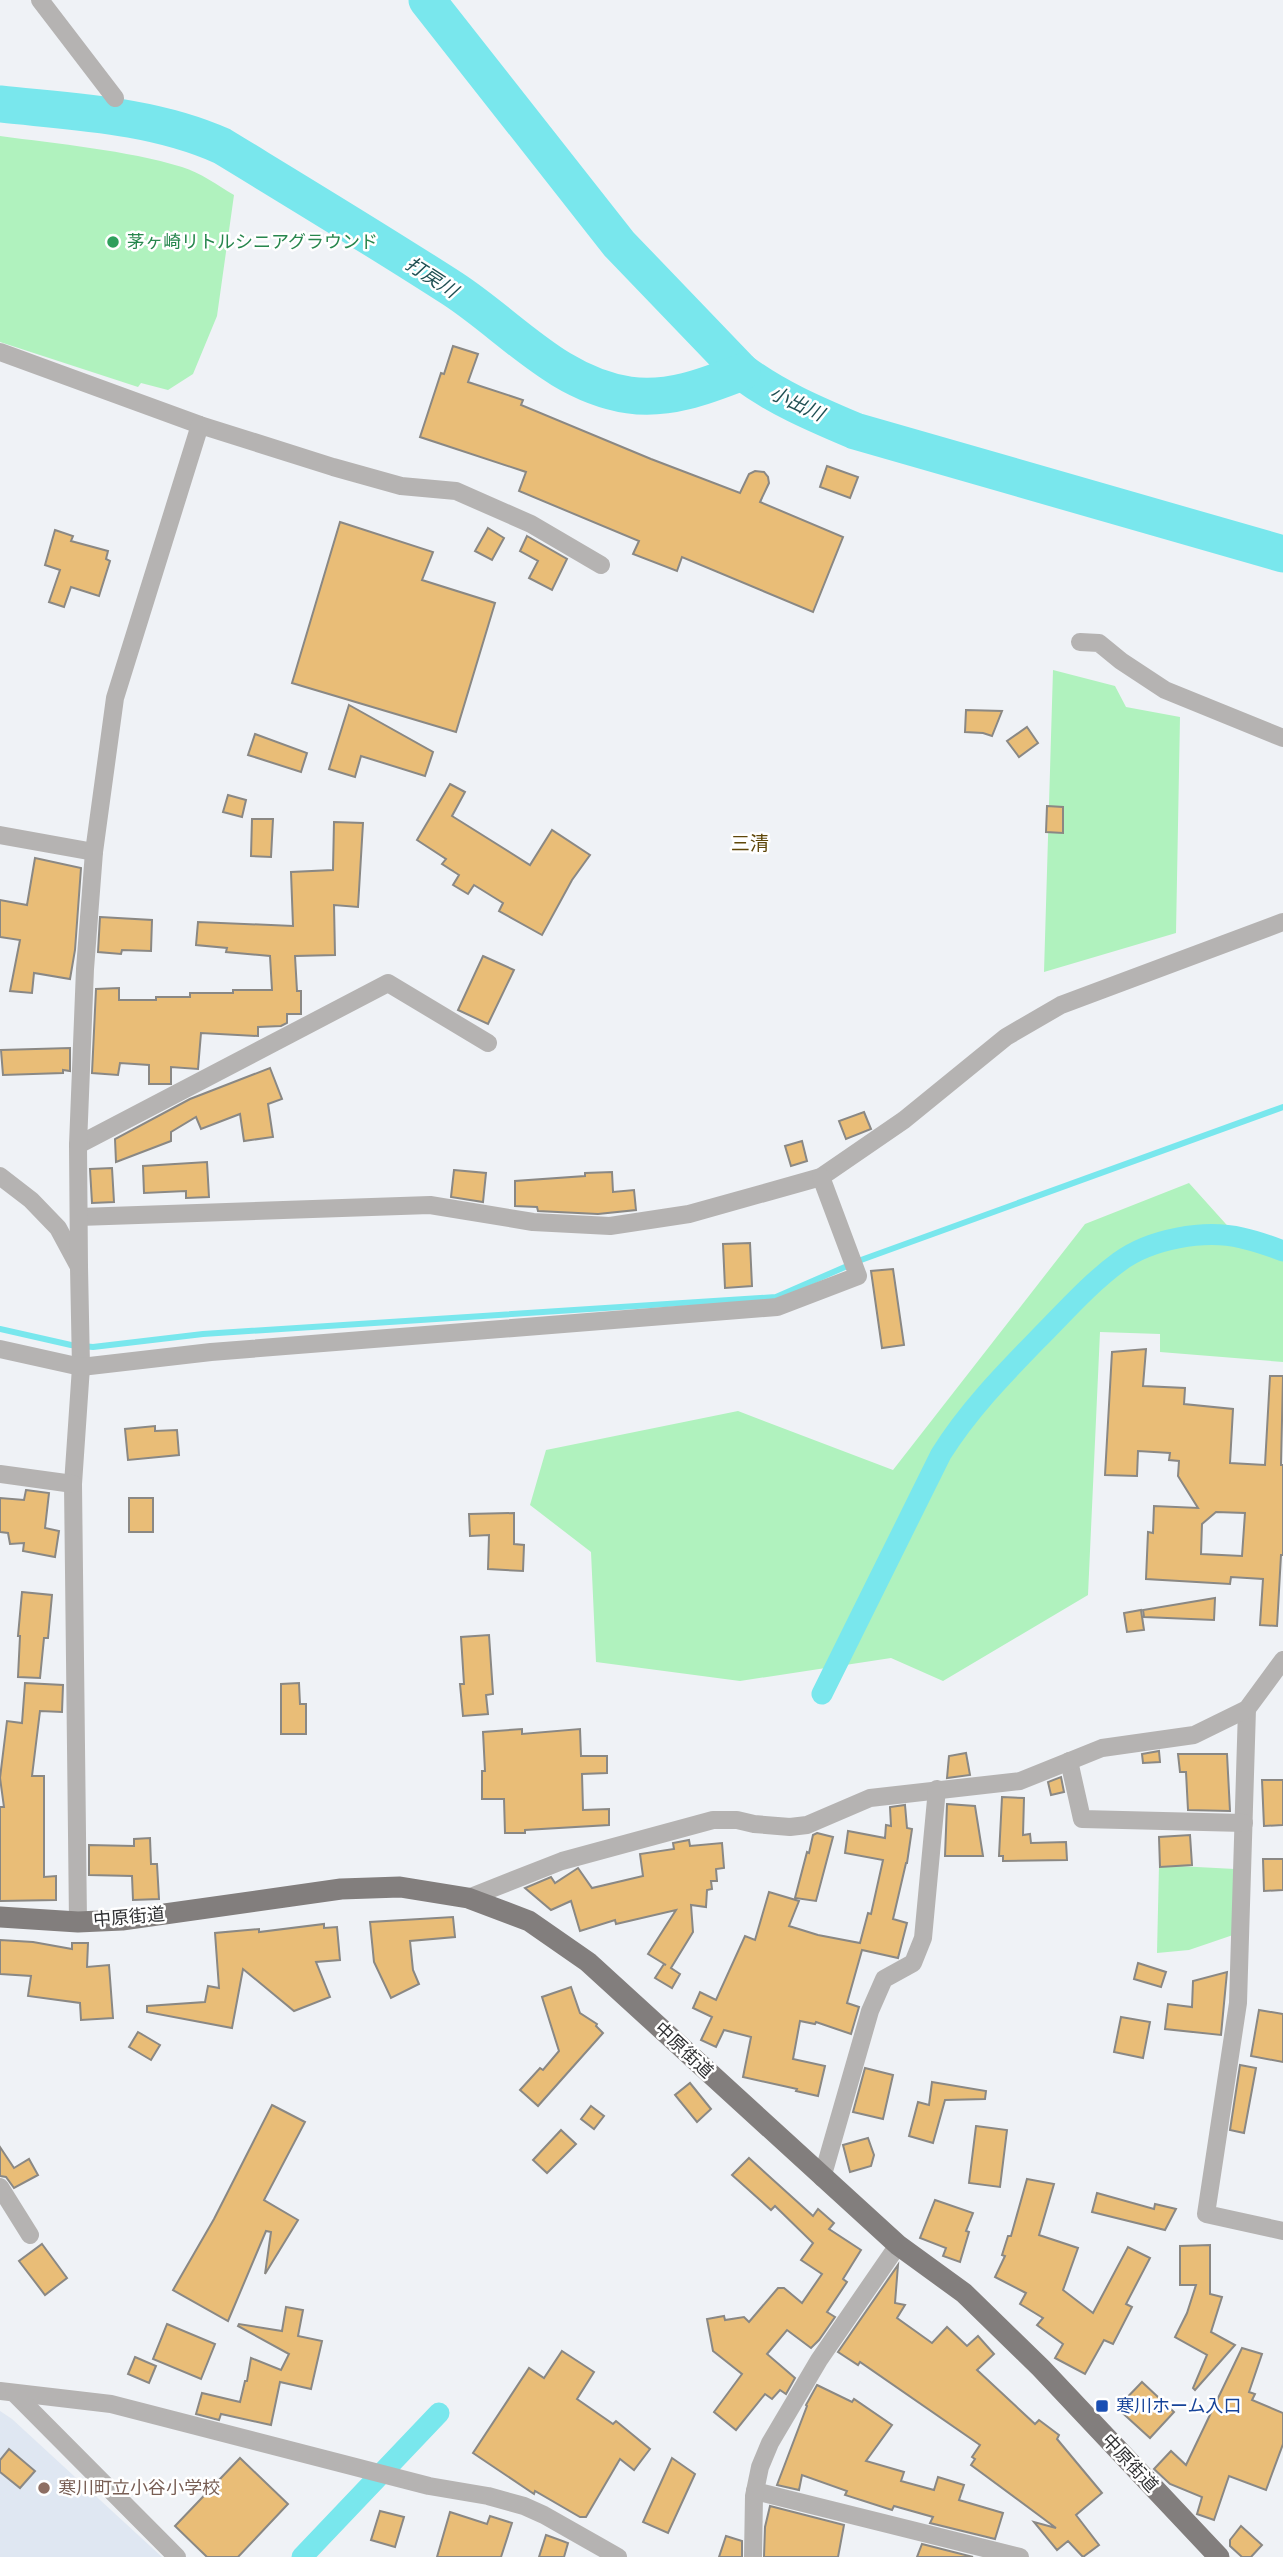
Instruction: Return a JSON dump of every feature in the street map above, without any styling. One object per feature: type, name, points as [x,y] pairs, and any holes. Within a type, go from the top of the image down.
[{"type":"main road","name":"中原街道","points":[[0,1917],[78,1922],[122,1920],[341,1889],[400,1887],[468,1898],[529,1921],[588,1962],[898,2245],[964,2293],[1041,2368],[1219,2557]]},
{"type":"street","points":[[40,0],[115,98]]},
{"type":"street","points":[[0,352],[200,425],[333,467],[401,486],[456,491],[531,524],[601,565]]},
{"type":"street","points":[[78,1922],[74,1484],[81,1353],[78,1145],[85,969],[94,852],[115,698],[200,425]]},
{"type":"street","points":[[1080,642],[1099,643],[1165,690],[1283,738]]},
{"type":"street","points":[[0,835],[94,852]]},
{"type":"street","points":[[79,1217],[430,1205],[533,1222],[610,1226],[689,1214],[821,1177],[904,1120],[1006,1037],[1061,1005],[1283,922]]},
{"type":"street","points":[[78,1145],[388,983],[488,1043]]},
{"type":"street","points":[[0,1176],[31,1200],[58,1228],[79,1267]]},
{"type":"street","points":[[0,1349],[81,1353],[225,1351],[777,1307],[858,1276],[821,1177]]},
{"type":"street","points":[[0,1474],[74,1484]]},
{"type":"street","points":[[468,1898],[562,1861],[713,1820],[737,1820],[754,1825],[790,1827],[807,1825],[870,1798],[1020,1781],[1101,1748],[1194,1735],[1247,1709],[1283,1660]]},
{"type":"street","points":[[1247,1709],[1238,2003],[1206,2214],[1283,2231]]},
{"type":"street","points":[[1069,1761],[1082,1819],[1244,1822]]},
{"type":"street","points":[[822,2178],[870,2011],[884,1979],[913,1963],[923,1938],[937,1789]]},
{"type":"street","points":[[0,2187],[30,2235]]},
{"type":"street","points":[[753,2557],[755,2491],[760,2467],[770,2443],[795,2398],[898,2245]]},
{"type":"street","points":[[7,2392],[111,2404],[429,2486],[488,2496],[544,2515],[618,2557]]},
{"type":"street","points":[[7,2392],[177,2557]]},
{"type":"street","points":[[755,2491],[1020,2557]]},
{"type":"shaded area","name":"寒川町立小谷小学校","points":[[0,2411],[12,2419],[162,2557],[0,2557]]},
{"type":"green space","name":"茅ヶ崎リトルシニアグラウンド","points":[[0,136],[92,148],[160,161],[196,173],[234,195],[217,316],[193,374],[168,390],[141,383],[138,387],[0,342]]},
{"type":"green space","points":[[1053,670],[1115,686],[1126,707],[1180,717],[1176,933],[1044,972]]},
{"type":"green space","points":[[1189,1183],[1243,1243],[1283,1258],[1283,1362],[1160,1352],[1160,1334],[1100,1332],[1088,1595],[943,1681],[891,1658],[740,1681],[596,1662],[591,1552],[530,1505],[546,1450],[738,1411],[893,1470],[1085,1224]]},
{"type":"green space","points":[[1159,1865],[1235,1869],[1233,1935],[1189,1950],[1157,1953]]},
{"type":"building","points":[[453,346],[478,354],[468,382],[523,400],[521,405],[651,459],[740,493],[749,474],[755,471],[764,472],[769,483],[760,502],[843,537],[813,612],[682,557],[677,571],[633,554],[639,541],[519,491],[526,472],[420,437]]},
{"type":"building","points":[[827,466],[858,477],[850,498],[820,487]]},
{"type":"building","points":[[340,522],[433,552],[422,580],[495,603],[456,732],[292,683]]},
{"type":"building","points":[[488,528],[504,538],[492,560],[475,551]]},
{"type":"building","points":[[55,530],[73,536],[71,541],[108,551],[106,559],[110,561],[99,596],[71,587],[64,607],[49,602],[60,570],[45,565]]},
{"type":"building","points":[[527,536],[567,559],[552,590],[529,578],[538,561],[520,551]]},
{"type":"building","points":[[349,705],[433,752],[425,776],[361,756],[355,777],[329,769]]},
{"type":"building","points":[[966,710],[1002,711],[992,736],[965,732]]},
{"type":"building","points":[[1027,727],[1038,743],[1019,757],[1007,741]]},
{"type":"building","points":[[255,734],[307,753],[301,772],[248,755]]},
{"type":"building","points":[[450,784],[465,792],[452,816],[530,865],[552,830],[590,855],[572,880],[542,935],[499,911],[503,903],[474,885],[468,894],[453,885],[459,875],[442,864],[446,859],[417,840]]},
{"type":"building","points":[[228,795],[246,800],[242,817],[223,812]]},
{"type":"building","points":[[1047,806],[1063,807],[1063,833],[1046,832]]},
{"type":"building","points":[[252,819],[273,819],[271,857],[251,856]]},
{"type":"building","points":[[334,822],[363,823],[358,907],[334,905],[335,955],[295,956],[297,991],[301,991],[301,1014],[287,1014],[287,1023],[281,1026],[258,1027],[258,1036],[201,1033],[198,1069],[171,1067],[171,1084],[149,1084],[149,1065],[120,1063],[118,1075],[92,1073],[96,989],[119,988],[119,1000],[156,1000],[156,997],[190,997],[190,993],[233,993],[233,990],[272,990],[270,956],[226,952],[227,948],[196,945],[198,922],[293,926],[291,872],[333,870]]},
{"type":"building","points":[[35,858],[81,868],[75,950],[70,979],[34,973],[32,993],[10,991],[20,940],[0,937],[0,900],[27,905]]},
{"type":"building","points":[[100,917],[152,920],[151,951],[122,950],[121,954],[98,952]]},
{"type":"building","points":[[483,956],[514,970],[488,1024],[458,1010]]},
{"type":"building","points":[[70,1048],[70,1071],[3,1075],[1,1050]]},
{"type":"building","points":[[270,1068],[282,1099],[268,1104],[273,1137],[244,1141],[240,1114],[201,1129],[196,1117],[171,1132],[171,1141],[116,1162],[115,1139],[190,1099]]},
{"type":"building","points":[[864,1112],[871,1129],[846,1139],[839,1121]]},
{"type":"building","points":[[802,1141],[807,1161],[791,1166],[785,1146]]},
{"type":"building","points":[[207,1162],[209,1197],[186,1198],[186,1191],[144,1193],[143,1166]]},
{"type":"building","points":[[112,1168],[114,1202],[92,1203],[90,1169]]},
{"type":"building","points":[[454,1170],[486,1173],[483,1202],[451,1197]]},
{"type":"building","points":[[612,1172],[613,1192],[634,1190],[636,1210],[598,1214],[538,1211],[537,1207],[515,1206],[515,1181]]},
{"type":"building","points":[[750,1243],[752,1286],[725,1288],[723,1244]]},
{"type":"building","points":[[893,1269],[904,1345],[882,1348],[871,1271]]},
{"type":"building","points":[[1146,1349],[1143,1386],[1185,1388],[1184,1404],[1233,1409],[1230,1463],[1265,1465],[1270,1376],[1283,1376],[1283,1555],[1277,1626],[1260,1625],[1263,1579],[1231,1577],[1230,1584],[1146,1579],[1148,1532],[1153,1533],[1154,1506],[1198,1508],[1178,1476],[1179,1461],[1169,1460],[1170,1453],[1138,1451],[1137,1476],[1105,1475],[1112,1352]],"holes":[[[1216,1512],[1245,1513],[1242,1556],[1201,1554],[1202,1524]]]},
{"type":"building","points":[[155,1426],[155,1431],[177,1430],[179,1455],[128,1460],[125,1429]]},
{"type":"building","points":[[26,1490],[49,1493],[45,1528],[59,1531],[55,1557],[23,1551],[24,1543],[10,1544],[8,1533],[0,1532],[0,1498],[24,1500]]},
{"type":"building","points":[[129,1498],[153,1498],[153,1532],[129,1532]]},
{"type":"building","points":[[514,1513],[514,1544],[524,1545],[523,1571],[488,1569],[489,1535],[470,1536],[469,1514]]},
{"type":"building","points":[[22,1592],[52,1595],[48,1638],[44,1638],[40,1678],[18,1677]]},
{"type":"building","points":[[1215,1598],[1214,1620],[1144,1617],[1143,1610]]},
{"type":"building","points":[[1141,1610],[1144,1630],[1127,1632],[1124,1613]]},
{"type":"building","points":[[489,1635],[493,1694],[486,1695],[488,1714],[463,1716],[460,1684],[464,1684],[461,1637]]},
{"type":"building","points":[[25,1683],[63,1685],[62,1712],[40,1711],[32,1776],[44,1776],[44,1877],[56,1876],[56,1900],[0,1901],[0,1807],[4,1807],[0,1778],[7,1721],[22,1723]]},
{"type":"building","points":[[299,1683],[300,1704],[306,1704],[306,1734],[281,1734],[281,1684]]},
{"type":"building","points":[[522,1729],[522,1734],[580,1729],[581,1756],[607,1756],[607,1773],[582,1774],[583,1810],[609,1809],[609,1825],[505,1833],[504,1799],[482,1799],[482,1771],[485,1771],[483,1732]]},
{"type":"building","points":[[1159,1751],[1160,1762],[1143,1763],[1142,1754]]},
{"type":"building","points":[[966,1753],[970,1775],[947,1778],[949,1756]]},
{"type":"building","points":[[1178,1754],[1227,1754],[1230,1811],[1188,1810],[1186,1772],[1180,1772]]},
{"type":"building","points":[[1061,1777],[1064,1792],[1051,1795],[1048,1782]]},
{"type":"building","points":[[1262,1780],[1283,1780],[1283,1825],[1264,1826]]},
{"type":"building","points":[[1002,1797],[1024,1798],[1023,1835],[1030,1834],[1031,1843],[1066,1842],[1067,1860],[1003,1861],[1003,1856],[999,1856]]},
{"type":"building","points":[[947,1804],[975,1806],[983,1856],[945,1856]]},
{"type":"building","points":[[905,1805],[907,1828],[912,1829],[907,1863],[893,1919],[907,1923],[898,1958],[862,1950],[847,2003],[859,2007],[851,2034],[816,2022],[800,2021],[793,2059],[825,2066],[818,2096],[743,2077],[751,2037],[724,2030],[716,2047],[701,2040],[712,2017],[693,2008],[700,1992],[716,2000],[745,1936],[755,1940],[769,1892],[799,1901],[789,1926],[860,1943],[868,1913],[871,1914],[883,1860],[845,1853],[848,1831],[885,1838],[886,1825],[891,1826],[890,1807]]},
{"type":"building","points":[[817,1833],[833,1837],[816,1901],[795,1898],[807,1852],[809,1853],[813,1835]]},
{"type":"building","points":[[1190,1835],[1192,1865],[1160,1867],[1159,1837]]},
{"type":"building","points":[[150,1838],[151,1864],[157,1864],[159,1899],[133,1900],[132,1876],[89,1875],[89,1845],[134,1846],[134,1839]]},
{"type":"building","points":[[689,1840],[690,1846],[722,1843],[724,1868],[716,1869],[717,1881],[711,1881],[712,1889],[707,1890],[706,1907],[691,1905],[693,1932],[671,1968],[680,1974],[672,1988],[655,1978],[664,1964],[666,1965],[648,1954],[676,1910],[616,1924],[615,1920],[580,1931],[571,1901],[551,1910],[525,1888],[551,1877],[555,1883],[578,1868],[592,1888],[643,1876],[640,1854],[674,1849],[673,1843]]},
{"type":"building","points":[[1263,1859],[1283,1859],[1283,1890],[1264,1891]]},
{"type":"building","points":[[453,1917],[455,1937],[410,1941],[413,1970],[419,1984],[391,1998],[374,1962],[370,1922]]},
{"type":"building","points":[[324,1924],[324,1928],[337,1927],[340,1960],[316,1962],[330,1997],[294,2011],[243,1969],[232,2028],[147,2012],[147,2006],[205,2002],[208,1986],[219,1988],[215,1933],[259,1929],[259,1932]]},
{"type":"building","points":[[0,1940],[33,1942],[72,1949],[72,1943],[88,1943],[87,1967],[109,1965],[113,2018],[81,2020],[80,2003],[28,1996],[31,1976],[0,1974]]},
{"type":"building","points":[[1138,1963],[1166,1972],[1161,1987],[1134,1979]]},
{"type":"building","points":[[1227,1972],[1221,2035],[1165,2029],[1168,2004],[1192,2007],[1193,1981]]},
{"type":"building","points":[[571,1987],[580,2013],[597,2024],[603,2033],[538,2106],[520,2090],[540,2068],[543,2070],[559,2051],[542,1997]]},
{"type":"building","points":[[1259,2010],[1283,2014],[1283,2062],[1251,2056]]},
{"type":"building","points":[[1121,2017],[1150,2022],[1143,2058],[1114,2052]]},
{"type":"building","points":[[138,2032],[160,2045],[151,2060],[129,2047]]},
{"type":"building","points":[[1240,2065],[1256,2068],[1244,2133],[1230,2130]]},
{"type":"building","points":[[865,2068],[893,2075],[883,2119],[853,2112]]},
{"type":"building","points":[[932,2082],[986,2091],[985,2099],[945,2100],[933,2143],[909,2136],[918,2102],[929,2105]]},
{"type":"building","points":[[690,2083],[711,2109],[697,2122],[675,2095]]},
{"type":"building","points":[[272,2105],[305,2122],[264,2200],[298,2220],[265,2274],[271,2232],[266,2231],[228,2321],[173,2290],[214,2219]]},
{"type":"building","points":[[591,2106],[604,2116],[594,2129],[581,2119]]},
{"type":"building","points":[[976,2126],[1007,2130],[1000,2187],[969,2183]]},
{"type":"building","points":[[561,2130],[576,2144],[547,2173],[533,2160]]},
{"type":"building","points":[[868,2138],[874,2155],[871,2166],[850,2172],[843,2145]]},
{"type":"building","points":[[0,2147],[14,2168],[29,2159],[38,2175],[14,2188],[6,2177],[0,2176]]},
{"type":"building","points":[[749,2158],[813,2216],[818,2209],[834,2223],[829,2229],[861,2250],[843,2279],[847,2282],[827,2312],[835,2317],[819,2340],[811,2348],[787,2330],[767,2354],[795,2378],[786,2394],[780,2390],[772,2399],[765,2394],[736,2430],[714,2412],[742,2374],[713,2351],[707,2319],[744,2317],[749,2322],[778,2288],[784,2288],[802,2303],[822,2274],[801,2260],[813,2243],[775,2206],[771,2210],[732,2175]]},
{"type":"building","points":[[1027,2179],[1054,2184],[1039,2235],[1078,2248],[1063,2290],[1093,2313],[1128,2247],[1150,2258],[1126,2304],[1132,2307],[1113,2344],[1104,2340],[1085,2374],[1055,2358],[1063,2344],[1037,2325],[1043,2318],[1020,2304],[1026,2293],[995,2277],[1005,2256],[1002,2255],[1008,2236],[1011,2236]]},
{"type":"building","points":[[1097,2193],[1154,2209],[1155,2204],[1176,2209],[1165,2230],[1092,2212]]},
{"type":"building","points":[[935,2200],[973,2213],[966,2231],[969,2232],[960,2262],[943,2256],[946,2248],[920,2238]]},
{"type":"building","points":[[42,2244],[67,2278],[45,2295],[19,2261]]},
{"type":"building","points":[[1210,2245],[1210,2294],[1222,2297],[1211,2332],[1235,2345],[1195,2390],[1193,2388],[1207,2355],[1175,2337],[1187,2313],[1196,2285],[1180,2285],[1180,2246]]},
{"type":"building","points":[[898,2265],[895,2303],[905,2305],[897,2318],[932,2343],[947,2327],[967,2346],[978,2336],[994,2354],[977,2370],[1035,2424],[1039,2420],[1059,2435],[1057,2439],[1102,2493],[1076,2515],[1099,2545],[1083,2557],[1068,2541],[1057,2550],[1034,2522],[1056,2528],[971,2465],[975,2459],[972,2457],[980,2445],[860,2362],[858,2365],[838,2352]]},
{"type":"building","points":[[286,2307],[303,2310],[298,2336],[322,2341],[311,2389],[280,2382],[271,2425],[221,2414],[219,2420],[196,2414],[202,2393],[240,2402],[251,2358],[281,2370],[289,2354],[238,2326],[239,2324],[282,2331]]},
{"type":"building","points":[[167,2324],[215,2344],[201,2379],[153,2359]]},
{"type":"building","points":[[1242,2348],[1262,2354],[1249,2392],[1255,2394],[1252,2400],[1283,2413],[1283,2444],[1266,2490],[1229,2476],[1214,2520],[1197,2514],[1202,2497],[1170,2484],[1154,2469],[1171,2451],[1186,2465]]},
{"type":"building","points":[[562,2351],[594,2372],[577,2399],[613,2424],[616,2421],[650,2449],[634,2470],[620,2459],[586,2517],[580,2517],[535,2491],[534,2494],[473,2453],[529,2368],[544,2378]]},
{"type":"building","points":[[135,2357],[156,2366],[149,2383],[128,2374]]},
{"type":"building","points":[[1142,2382],[1174,2412],[1150,2438],[1117,2408]]},
{"type":"building","points":[[817,2385],[852,2402],[854,2399],[892,2425],[866,2461],[904,2472],[901,2481],[934,2490],[938,2477],[964,2485],[959,2500],[1003,2513],[995,2539],[930,2523],[933,2517],[894,2506],[892,2510],[845,2495],[847,2491],[802,2475],[799,2490],[777,2485],[806,2405]]},
{"type":"building","points":[[9,2449],[35,2471],[20,2488],[0,2472],[0,2460]]},
{"type":"building","points":[[240,2458],[288,2504],[238,2557],[207,2557],[175,2526]]},
{"type":"building","points":[[672,2458],[695,2474],[668,2533],[643,2522]]},
{"type":"building","points":[[770,2506],[844,2525],[838,2557],[764,2557],[765,2527]]},
{"type":"building","points":[[380,2511],[404,2517],[395,2547],[371,2540]]},
{"type":"building","points":[[450,2512],[487,2524],[490,2516],[512,2523],[501,2557],[437,2557]]},
{"type":"building","points":[[1241,2526],[1262,2545],[1251,2557],[1242,2557],[1230,2546],[1230,2540]]},
{"type":"building","points":[[546,2535],[568,2543],[564,2557],[539,2557]]},
{"type":"building","points":[[726,2536],[742,2541],[742,2557],[719,2557]]},
{"type":"building","points":[[922,2544],[973,2557],[917,2557]]},
{"type":"waterway","name":"小出川","points":[[427,0],[619,244],[742,372],[755,381],[797,405],[855,431],[1283,554]]},
{"type":"waterway","name":"打戻川","points":[[0,104],[141,121],[169,127],[222,146],[453,289],[557,367],[603,389],[629,395],[658,396],[701,387],[742,372]]},
{"type":"waterway","points":[[0,1329],[71,1345],[93,1347],[203,1334],[776,1297],[861,1260],[1283,1107]]},
{"type":"waterway","points":[[822,1694],[941,1454],[986,1394],[1087,1289],[1132,1254],[1178,1238],[1227,1236],[1283,1251]]},
{"type":"waterway","points":[[302,2557],[439,2413]]},
{"type":"place","name":"茅ヶ崎リトルシニアグラウンド","points":[[113,242]]},
{"type":"place","name":"寒川ホーム入口","points":[[1102,2406]]},
{"type":"place","name":"寒川町立小谷小学校","points":[[44,2488]]},
{"type":"district","name":"三清","points":[[750,843]]}]
